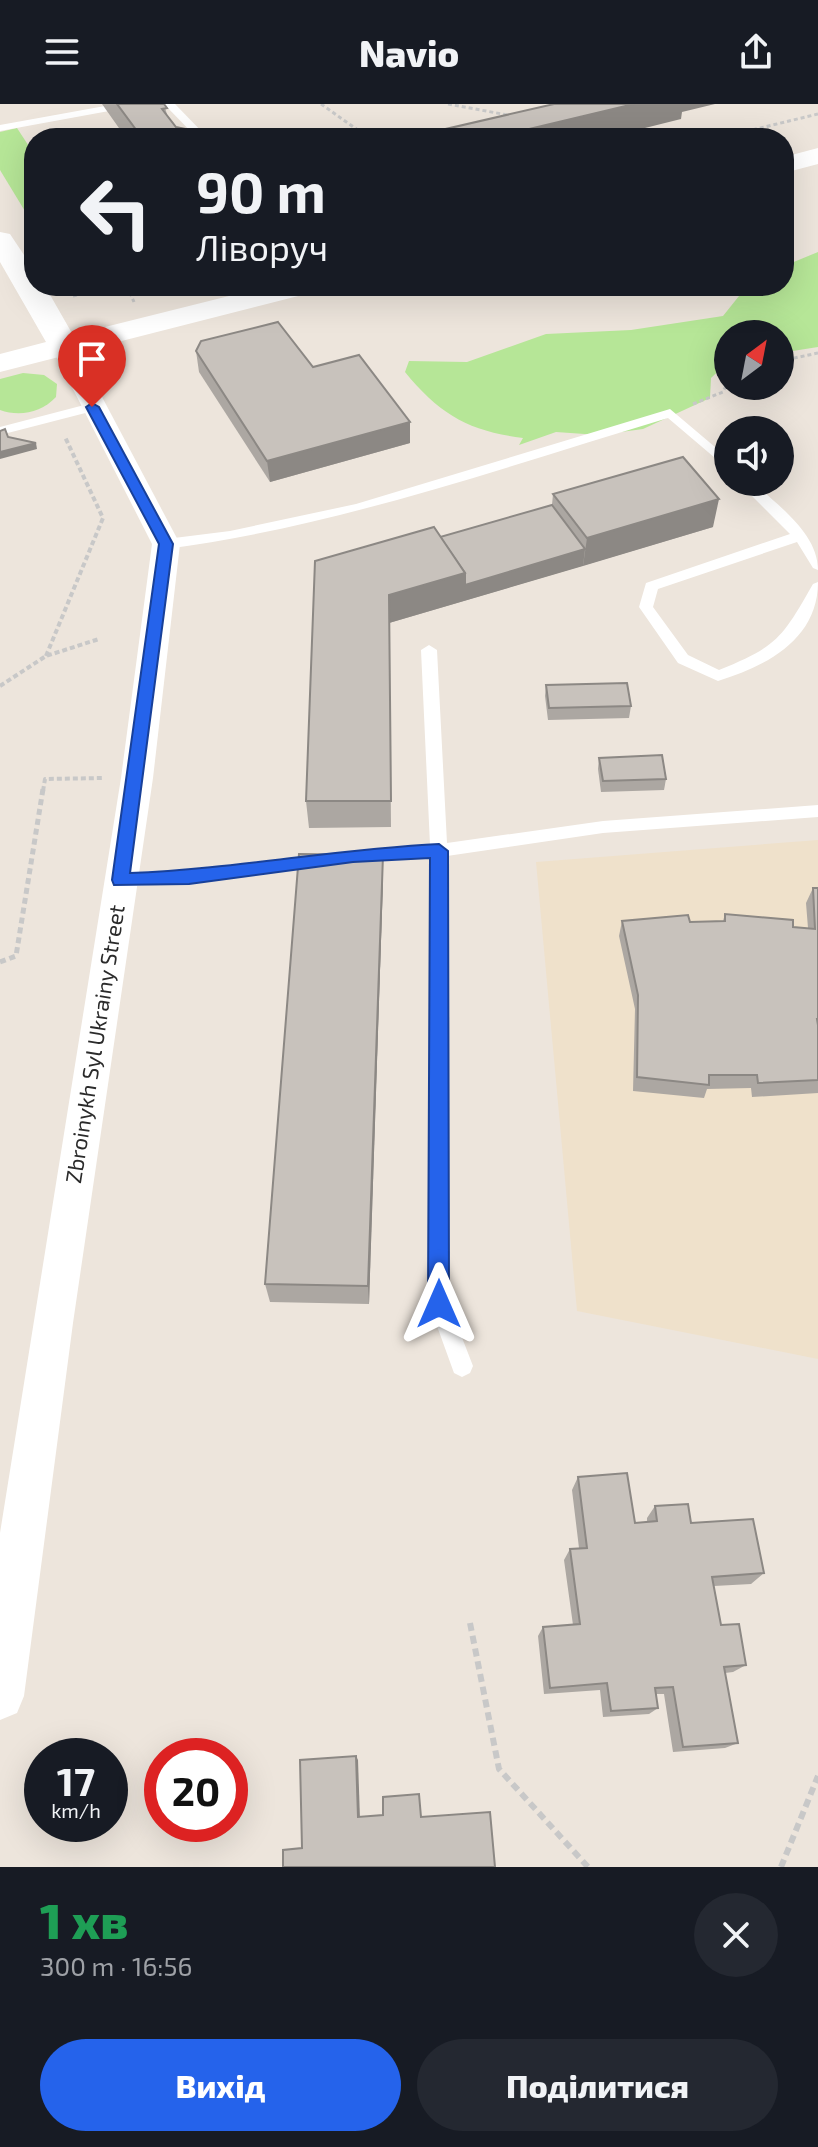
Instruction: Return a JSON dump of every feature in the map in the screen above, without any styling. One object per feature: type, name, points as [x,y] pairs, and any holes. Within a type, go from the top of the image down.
[{"type":"street","points":[[794,162],[818,156]]},
{"type":"street","points":[[0,240],[24,277]]},
{"type":"street","points":[[37,296],[166,544]]},
{"type":"street","points":[[0,363],[264,296]]},
{"type":"street","name":"Zbroinykh Syl Ukrainy Street","points":[[0,1696],[52,1323],[137,778],[166,544]]},
{"type":"lane","points":[[169,104],[193,128]]},
{"type":"lane","points":[[0,128],[105,109]]},
{"type":"lane","points":[[0,431],[92,407]]},
{"type":"lane","points":[[166,544],[229,538],[395,497],[670,413],[714,452]]},
{"type":"lane","points":[[759,496],[800,536],[818,565]]},
{"type":"lane","points":[[800,536],[651,586],[646,607],[683,659],[718,676],[766,657],[801,626],[818,587]]},
{"type":"lane","points":[[429,650],[439,851],[439,1304],[462,1366]]},
{"type":"lane","points":[[121,880],[189,877],[353,855],[439,851],[603,827],[818,811]]},
{"type":"path","points":[[321,104],[355,128]]},
{"type":"path","points":[[448,104],[522,117]]},
{"type":"path","points":[[760,128],[818,114]]},
{"type":"path","points":[[72,297],[76,296]]},
{"type":"path","points":[[131,296],[136,307]]},
{"type":"path","points":[[794,358],[818,353]]},
{"type":"path","points":[[670,413],[714,396]]},
{"type":"path","points":[[46,656],[103,518],[56,417]]},
{"type":"path","points":[[0,686],[46,656],[99,639]]},
{"type":"path","points":[[0,962],[16,956],[45,779],[137,778]]},
{"type":"path","points":[[470,1623],[499,1769],[588,1867]]},
{"type":"path","points":[[781,1867],[818,1776]]},
{"type":"shaded area","points":[[818,840],[818,1359],[577,1311],[536,862]]},
{"type":"green space","points":[[17,128],[24,139],[24,210],[0,170],[0,132]]},
{"type":"green space","points":[[818,252],[818,347],[794,351],[794,320],[714,320],[714,375],[711,378],[710,398],[643,429],[599,435],[556,432],[519,445],[523,438],[487,431],[443,410],[405,372],[409,361],[467,362],[546,334],[631,330],[723,316],[739,296],[794,296],[794,262]]},
{"type":"green space","points":[[23,373],[44,375],[57,384],[56,397],[44,407],[30,412],[0,410],[0,379]]},
{"type":"building","points":[[117,104],[164,104],[167,108],[162,109],[176,127],[181,128],[135,128]]},
{"type":"building","points":[[554,104],[634,104],[533,128],[450,128]]},
{"type":"building","points":[[278,322],[313,367],[359,355],[410,422],[267,461],[196,351],[201,341]]},
{"type":"building","points":[[5,429],[8,437],[36,443],[0,452],[0,431]]},
{"type":"building","points":[[683,457],[719,499],[587,538],[553,494]]},
{"type":"building","points":[[552,505],[585,549],[465,585],[465,573],[440,537]]},
{"type":"building","points":[[434,527],[465,573],[389,595],[391,801],[306,801],[315,561]]},
{"type":"building","points":[[627,683],[631,706],[549,708],[546,685]]},
{"type":"building","points":[[662,755],[666,779],[603,781],[599,758]]},
{"type":"building","points":[[299,854],[383,855],[368,1286],[265,1284]]},
{"type":"building","points":[[813,888],[818,888],[818,1080],[758,1083],[757,1075],[709,1075],[709,1085],[637,1077],[638,995],[622,921],[688,915],[690,922],[725,921],[725,914],[793,920],[793,927],[815,929]]},
{"type":"building","points":[[627,1473],[635,1523],[657,1521],[655,1506],[688,1504],[691,1523],[753,1519],[764,1573],[712,1577],[721,1625],[739,1624],[746,1665],[724,1667],[738,1743],[683,1747],[673,1687],[655,1688],[658,1708],[611,1711],[607,1683],[550,1688],[543,1627],[580,1624],[570,1549],[587,1548],[578,1477]]},
{"type":"building","points":[[356,1756],[358,1817],[383,1815],[383,1797],[419,1794],[421,1817],[490,1812],[495,1867],[283,1867],[283,1850],[302,1848],[300,1760]]},
{"type":"route","points":[[92,407],[166,544],[156,640],[121,880],[189,877],[353,855],[439,851],[439,1304]]}]
